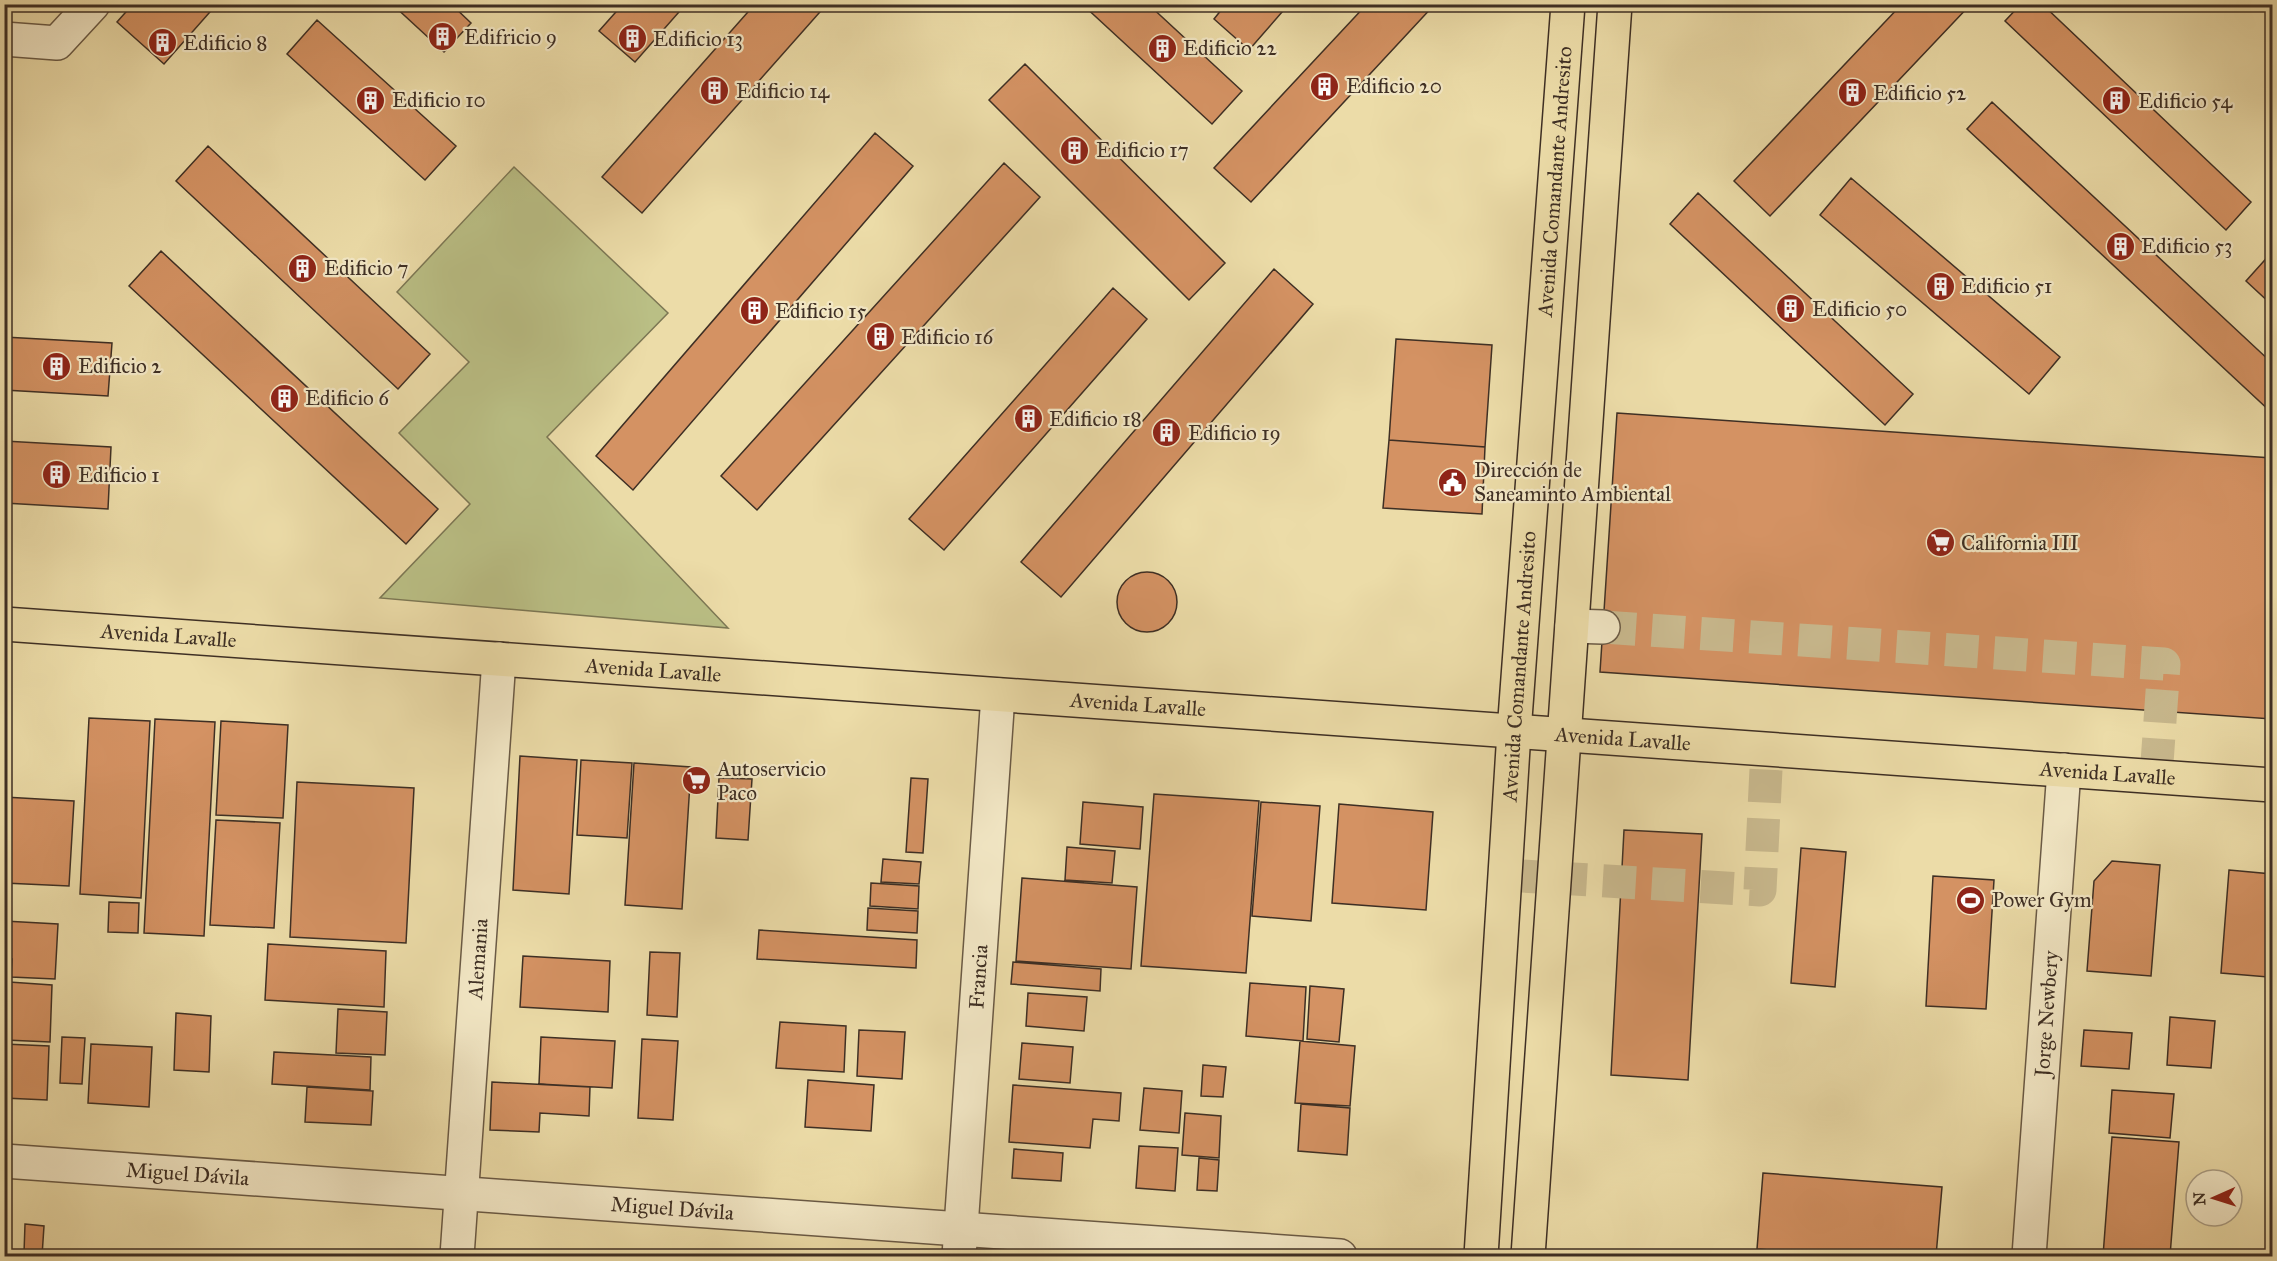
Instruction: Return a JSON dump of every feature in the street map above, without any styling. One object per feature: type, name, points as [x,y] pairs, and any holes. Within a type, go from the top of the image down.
[{"type":"main road","name":"Avenida Comandante Andresito","points":[[1481,1257],[1514,732],[1569,4]]},
{"type":"main road","points":[[1528,1257],[1564,735],[1588,627],[1615,4]]},
{"type":"main road","name":"Avenida Lavalle","points":[[4,624],[2272,785]]},
{"type":"street","points":[[4,39],[57,43],[93,4]]},
{"type":"street","name":"Alemania","points":[[457,1257],[499,659]]},
{"type":"street","name":"Francia","points":[[960,1243],[998,694]]},
{"type":"street","name":"Jorge Newbery","points":[[2029,1257],[2064,770]]},
{"type":"street","name":"Miguel Dávila","points":[[4,1161],[462,1194],[960,1243],[1340,1257]]},
{"type":"green space","points":[[514,167],[668,313],[547,437],[728,628],[380,598],[470,504],[399,433],[469,362],[397,292]]},
{"type":"building","name":"Edificio 8","points":[[133,4],[217,4],[164,64],[117,22]]},
{"type":"building","name":"Edifricio 9","points":[[392,4],[451,4],[471,23],[444,52]]},
{"type":"building","name":"Edificio 13","points":[[623,4],[686,4],[635,62],[599,31]]},
{"type":"building","name":"Edificio 14","points":[[755,4],[827,4],[642,213],[602,177]]},
{"type":"building","name":"Edificio 22","points":[[1082,4],[1148,4],[1242,91],[1212,124]]},
{"type":"building","points":[[1226,4],[1289,4],[1249,50],[1214,19]]},
{"type":"building","name":"Edificio 20","points":[[1367,4],[1435,4],[1251,202],[1214,168]]},
{"type":"building","name":"Edificio 52","points":[[1902,4],[1971,4],[1770,216],[1734,181]]},
{"type":"building","name":"Edificio 54","points":[[2021,4],[2042,4],[2251,202],[2226,230],[2005,21]]},
{"type":"building","name":"Edificio 10","points":[[317,20],[456,146],[425,180],[287,54]]},
{"type":"building","name":"Edificio 17","points":[[1025,64],[1225,263],[1189,300],[989,100]]},
{"type":"building","name":"Edificio 53","points":[[1992,102],[2272,363],[2272,413],[1967,129]]},
{"type":"building","name":"Edificio 15","points":[[875,133],[913,166],[633,490],[596,456]]},
{"type":"building","name":"Edificio 7","points":[[208,146],[430,354],[398,389],[176,181]]},
{"type":"building","name":"Edificio 16","points":[[1004,163],[1040,197],[757,510],[721,476]]},
{"type":"building","name":"Edificio 51","points":[[1851,178],[2060,357],[2029,394],[1820,215]]},
{"type":"building","name":"Edificio 50","points":[[1698,193],[1913,394],[1885,425],[1670,224]]},
{"type":"building","name":"Edificio 6","points":[[161,251],[438,509],[406,544],[129,286]]},
{"type":"building","points":[[2272,252],[2272,305],[2246,281]]},
{"type":"building","name":"Edificio 19","points":[[1274,269],[1313,304],[1061,597],[1021,562]]},
{"type":"building","name":"Edificio 18","points":[[1113,288],[1147,319],[944,550],[909,519]]},
{"type":"building","name":"Edificio 2","points":[[4,337],[112,343],[108,396],[4,390]]},
{"type":"building","points":[[1396,339],[1492,345],[1485,447],[1389,440]]},
{"type":"building","name":"California III","points":[[1617,413],[2272,458],[2272,719],[1600,672]]},
{"type":"building","points":[[1389,440],[1485,447],[1482,514],[1383,508]]},
{"type":"building","name":"Edificio 1","points":[[4,441],[111,447],[108,509],[4,503]]},
{"type":"building","points":[[1147,572],[1168,581],[1177,602],[1168,623],[1147,632],[1126,623],[1117,602],[1126,581]]},
{"type":"building","points":[[89,718],[150,721],[141,898],[80,894]]},
{"type":"building","points":[[155,719],[215,722],[204,936],[144,933]]},
{"type":"building","points":[[221,721],[288,725],[283,818],[216,815]]},
{"type":"building","points":[[520,756],[577,760],[569,894],[513,890]]},
{"type":"building","points":[[581,760],[632,763],[627,838],[577,835]]},
{"type":"building","points":[[634,763],[691,767],[682,909],[625,905]]},
{"type":"building","points":[[719,778],[752,779],[748,840],[716,838]]},
{"type":"building","points":[[911,778],[928,779],[923,853],[906,852]]},
{"type":"building","points":[[297,782],[414,788],[406,943],[290,937]]},
{"type":"building","points":[[1154,794],[1259,801],[1246,973],[1141,966]]},
{"type":"building","points":[[4,797],[74,801],[69,886],[4,883]]},
{"type":"building","points":[[1083,802],[1143,807],[1140,849],[1080,844]]},
{"type":"building","points":[[1261,802],[1320,806],[1311,921],[1252,916]]},
{"type":"building","points":[[1339,804],[1433,812],[1426,910],[1332,903]]},
{"type":"building","points":[[216,820],[280,823],[274,928],[210,925]]},
{"type":"building","points":[[1624,830],[1702,834],[1688,1080],[1611,1075]]},
{"type":"building","points":[[1067,847],[1115,851],[1112,883],[1065,880]]},
{"type":"building","points":[[1801,848],[1846,852],[1835,987],[1791,983]]},
{"type":"building","points":[[883,859],[921,862],[919,884],[881,882]]},
{"type":"building","points":[[2112,861],[2160,865],[2151,976],[2087,971],[2094,881]]},
{"type":"building","points":[[2229,870],[2272,874],[2268,977],[2221,973]]},
{"type":"building","points":[[1933,876],[1994,880],[1986,1009],[1926,1006]]},
{"type":"building","points":[[1022,878],[1137,887],[1131,969],[1016,961]]},
{"type":"building","points":[[871,883],[919,886],[918,909],[870,906]]},
{"type":"building","points":[[109,902],[139,903],[138,933],[108,932]]},
{"type":"building","points":[[868,908],[918,911],[917,933],[867,930]]},
{"type":"building","points":[[4,921],[58,924],[55,979],[11,977],[12,959],[4,959]]},
{"type":"building","points":[[759,930],[917,940],[916,968],[757,959]]},
{"type":"building","points":[[268,944],[386,951],[384,1007],[265,1000]]},
{"type":"building","points":[[650,952],[680,953],[677,1017],[647,1015]]},
{"type":"building","points":[[523,956],[610,961],[608,1012],[520,1007]]},
{"type":"building","points":[[1013,962],[1101,969],[1100,991],[1011,984]]},
{"type":"building","points":[[9,982],[52,985],[50,1042],[6,1040]]},
{"type":"building","points":[[1250,983],[1306,987],[1303,1041],[1246,1036]]},
{"type":"building","points":[[1310,986],[1344,989],[1339,1042],[1307,1039]]},
{"type":"building","points":[[1028,993],[1087,997],[1084,1031],[1026,1026]]},
{"type":"building","points":[[338,1009],[387,1012],[385,1055],[336,1053]]},
{"type":"building","points":[[176,1013],[211,1016],[209,1072],[174,1070]]},
{"type":"building","points":[[2170,1017],[2215,1021],[2211,1068],[2167,1065]]},
{"type":"building","points":[[780,1022],[846,1026],[844,1072],[776,1068]]},
{"type":"building","points":[[859,1030],[905,1032],[902,1079],[857,1076]]},
{"type":"building","points":[[2084,1030],[2132,1033],[2129,1069],[2081,1066]]},
{"type":"building","points":[[62,1037],[85,1038],[82,1084],[60,1083]]},
{"type":"building","points":[[541,1037],[615,1041],[612,1088],[539,1084]]},
{"type":"building","points":[[642,1039],[678,1041],[673,1120],[638,1118]]},
{"type":"building","points":[[1300,1041],[1355,1046],[1350,1106],[1295,1103]]},
{"type":"building","points":[[1022,1043],[1073,1047],[1070,1083],[1019,1079]]},
{"type":"building","points":[[4,1044],[49,1046],[47,1100],[4,1098]]},
{"type":"building","points":[[91,1044],[152,1047],[149,1107],[88,1103]]},
{"type":"building","points":[[274,1052],[371,1057],[370,1090],[272,1084]]},
{"type":"building","points":[[1203,1065],[1226,1067],[1223,1097],[1201,1096]]},
{"type":"building","points":[[808,1080],[874,1085],[871,1131],[805,1127]]},
{"type":"building","points":[[492,1082],[590,1087],[589,1116],[540,1113],[539,1132],[490,1130]]},
{"type":"building","points":[[1013,1085],[1121,1093],[1119,1121],[1093,1119],[1090,1148],[1009,1142]]},
{"type":"building","points":[[307,1087],[373,1091],[371,1125],[305,1122]]},
{"type":"building","points":[[1144,1088],[1182,1091],[1179,1133],[1140,1130]]},
{"type":"building","points":[[2112,1090],[2174,1094],[2170,1138],[2109,1133]]},
{"type":"building","points":[[1301,1104],[1350,1108],[1347,1155],[1298,1151]]},
{"type":"building","points":[[1185,1113],[1221,1116],[1219,1158],[1182,1155]]},
{"type":"building","points":[[2112,1137],[2179,1142],[2170,1256],[2103,1256]]},
{"type":"building","points":[[1139,1146],[1178,1148],[1175,1191],[1136,1188]]},
{"type":"building","points":[[1014,1149],[1063,1153],[1061,1181],[1012,1178]]},
{"type":"building","points":[[1199,1158],[1219,1160],[1217,1191],[1197,1190]]},
{"type":"building","points":[[1763,1173],[1942,1187],[1936,1256],[1855,1256],[1757,1249]]},
{"type":"building","points":[[25,1224],[44,1226],[42,1256],[4,1256],[4,1252],[24,1253]]},
{"type":"building","points":[[182,1254],[231,1256],[181,1256]]},
{"type":"building","points":[[252,1254],[291,1256],[251,1256]]},
{"type":"tunnel","points":[[1603,627],[2164,664],[2156,777]]},
{"type":"tunnel","points":[[1505,875],[1760,890],[1767,749]]},
{"type":"place","name":"Edifricio 9","points":[[443,37]]},
{"type":"place","name":"Edificio 13","points":[[632,39]]},
{"type":"place","name":"Edificio 8","points":[[162,43]]},
{"type":"place","name":"Edificio 22","points":[[1162,48]]},
{"type":"place","name":"Edificio 20","points":[[1325,86]]},
{"type":"place","name":"Edificio 14","points":[[715,91]]},
{"type":"place","name":"Edificio 52","points":[[1852,93]]},
{"type":"place","name":"Edificio 10","points":[[371,100]]},
{"type":"place","name":"Edificio 54","points":[[2117,101]]},
{"type":"place","name":"Edificio 17","points":[[1075,150]]},
{"type":"place","name":"Edificio 53","points":[[2120,246]]},
{"type":"place","name":"Edificio 7","points":[[303,268]]},
{"type":"place","name":"Edificio 51","points":[[1940,286]]},
{"type":"place","name":"Edificio 50","points":[[1791,309]]},
{"type":"place","name":"Edificio 15","points":[[754,311]]},
{"type":"place","name":"Edificio 16","points":[[880,337]]},
{"type":"place","name":"Edificio 2","points":[[57,366]]},
{"type":"place","name":"Edificio 6","points":[[284,398]]},
{"type":"place","name":"Edificio 18","points":[[1028,419]]},
{"type":"place","name":"Edificio 19","points":[[1167,433]]},
{"type":"place","name":"Edificio 1","points":[[57,475]]},
{"type":"place","name":"Dirección de Saneaminto Ambiental","points":[[1453,482]]},
{"type":"place","name":"California III","points":[[1940,543]]},
{"type":"place","name":"Autoservicio Paco","points":[[696,781]]},
{"type":"place","name":"Power Gym","points":[[1971,900]]}]
